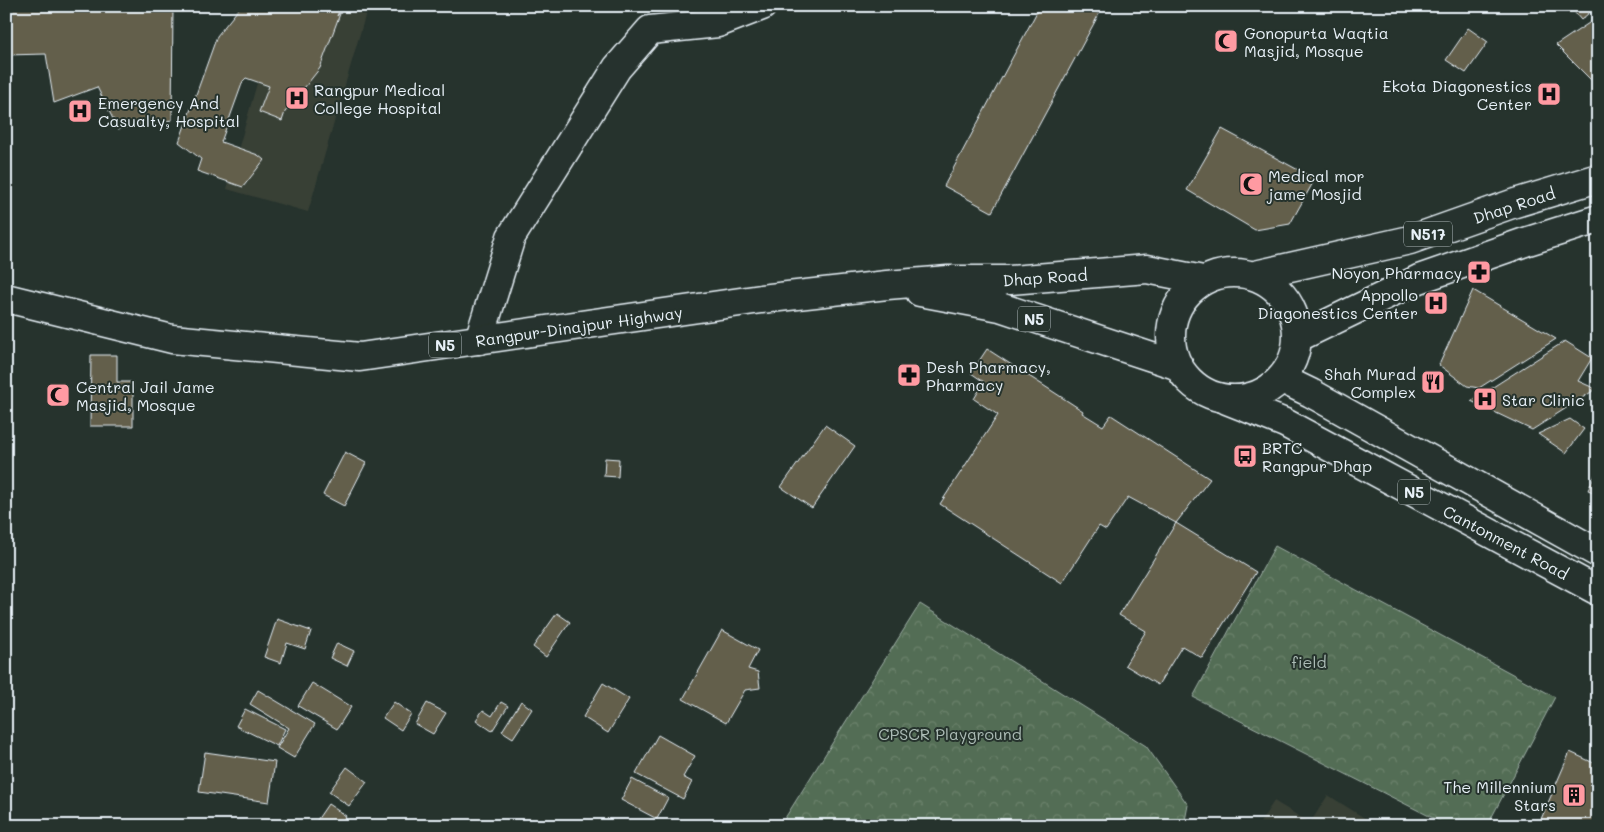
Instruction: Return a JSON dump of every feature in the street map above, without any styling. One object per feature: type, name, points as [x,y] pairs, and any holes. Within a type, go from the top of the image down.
[{"type":"main road","points":[[479,340],[510,237],[617,68],[650,30],[718,24],[762,6]]},
{"type":"main road","name":"Dhap Road","points":[[1255,275],[1410,240],[1512,204],[1598,178]]},
{"type":"main road","name":"N517","points":[[1298,337],[1419,279],[1598,219]]},
{"type":"main road","name":"Dhap Road","points":[[887,286],[948,280],[1010,280],[1147,269],[1203,280]]},
{"type":"main road","name":"N5","points":[[1229,272],[1255,275],[1278,289],[1294,311],[1298,337],[1293,363],[1282,379],[1253,398],[1227,400],[1201,391],[1182,374],[1171,349],[1172,322],[1183,298],[1203,280],[1229,272]]},
{"type":"main road","name":"Rangpur-Dinajpur Highway","points":[[6,298],[172,339],[360,357],[761,299],[887,286]]},
{"type":"main road","name":"N5","points":[[887,286],[1000,308],[1179,366]]},
{"type":"main road","name":"Cantonment Road","points":[[1282,379],[1311,393],[1598,553]]},
{"type":"main road","name":"Cantonment Road","points":[[1227,400],[1285,423],[1598,591]]},
{"type":"shaded area","name":"Rangpur Medical College Hospital","points":[[279,6],[368,6],[308,212],[227,189]]},
{"type":"shaded area","points":[[1328,795],[1377,826],[1258,826],[1274,801],[1310,823]]},
{"type":"green space","name":"field","points":[[1275,546],[1555,697],[1487,826],[1449,826],[1193,697]]},
{"type":"green space","name":"CPSCR Playground","points":[[920,604],[1146,746],[1188,805],[1184,826],[780,826]]},
{"type":"building","points":[[6,6],[173,6],[172,120],[118,129],[97,87],[54,103],[46,54],[6,55]]},
{"type":"building","points":[[241,6],[341,6],[337,16],[341,11],[320,68],[285,112],[282,121],[259,112],[269,86],[246,78],[243,81],[221,142],[258,155],[264,160],[243,187],[197,171],[201,159],[179,142],[217,36]]},
{"type":"building","points":[[1040,6],[1085,6],[1099,14],[992,212],[944,186]]},
{"type":"building","points":[[1569,6],[1597,6],[1581,20]]},
{"type":"building","points":[[1598,17],[1598,87],[1556,45]]},
{"type":"building","points":[[1468,28],[1488,42],[1466,73],[1446,60]]},
{"type":"building","name":"Medical mor jame Mosjid","points":[[1222,129],[1315,179],[1290,224],[1255,230],[1187,190]]},
{"type":"building","points":[[1473,290],[1556,339],[1479,388],[1467,386],[1439,365]]},
{"type":"building","points":[[1565,341],[1592,358],[1578,381],[1596,389],[1532,430],[1471,401]]},
{"type":"building","points":[[987,349],[1103,426],[1111,415],[1210,479],[1176,523],[1128,497],[1106,530],[1099,526],[1062,583],[940,504],[998,415],[974,399],[984,382],[971,373]]},
{"type":"building","points":[[91,355],[117,355],[117,382],[133,382],[133,426],[90,426]]},
{"type":"building","points":[[1570,419],[1584,429],[1566,453],[1538,434]]},
{"type":"building","points":[[825,425],[855,446],[812,508],[781,487]]},
{"type":"building","points":[[345,452],[366,463],[344,506],[323,495]]},
{"type":"building","points":[[605,458],[619,459],[618,477],[604,476]]},
{"type":"building","points":[[1598,469],[1598,494],[1588,490]]},
{"type":"building","points":[[1176,523],[1256,572],[1202,658],[1182,646],[1158,685],[1125,665],[1146,631],[1119,615]]},
{"type":"building","points":[[557,613],[570,622],[546,657],[533,647]]},
{"type":"building","points":[[277,619],[311,631],[305,649],[287,643],[281,663],[264,657]]},
{"type":"building","points":[[722,630],[758,650],[748,669],[758,672],[760,688],[745,690],[726,723],[683,699]]},
{"type":"building","points":[[337,643],[354,651],[347,666],[330,658]]},
{"type":"building","points":[[312,683],[351,707],[337,729],[298,706]]},
{"type":"building","points":[[603,683],[629,699],[608,733],[583,717]]},
{"type":"building","points":[[258,690],[315,724],[294,758],[277,748],[289,728],[250,704]]},
{"type":"building","points":[[521,701],[532,709],[513,738],[502,731]]},
{"type":"building","points":[[394,702],[411,714],[401,730],[383,718]]},
{"type":"building","points":[[501,702],[508,706],[492,731],[476,720],[483,710],[492,716]]},
{"type":"building","points":[[427,703],[446,713],[433,734],[415,724]]},
{"type":"building","points":[[245,709],[285,729],[277,746],[236,726]]},
{"type":"building","points":[[658,735],[695,756],[683,777],[692,782],[683,799],[636,774]]},
{"type":"building","points":[[205,752],[275,762],[269,802],[199,792]]},
{"type":"building","name":"The Millennium Stars","points":[[1570,752],[1598,765],[1598,826],[1538,826]]},
{"type":"building","points":[[347,767],[367,782],[349,806],[329,792]]},
{"type":"building","points":[[632,779],[668,798],[657,819],[621,800]]},
{"type":"building","points":[[328,804],[346,816],[339,826],[313,826]]},
{"type":"place","name":"Gonopurta Waqtia Masjid, Mosque","points":[[1226,41]]},
{"type":"place","name":"Ekota Diagonestics Center","points":[[1549,94]]},
{"type":"place","name":"Rangpur Medical College Hospital","points":[[297,98]]},
{"type":"place","name":"Emergency And Casualty, Hospital","points":[[80,111]]},
{"type":"place","name":"Medical mor jame Mosjid","points":[[1251,184]]},
{"type":"place","name":"Noyon Pharmacy","points":[[1479,272]]},
{"type":"place","name":"Appollo Diagonestics Center","points":[[1436,303]]},
{"type":"place","name":"Desh Pharmacy, Pharmacy","points":[[909,375]]},
{"type":"place","name":"Shah Murad Complex","points":[[1433,382]]},
{"type":"place","name":"Central Jail Jame Masjid, Mosque","points":[[58,395]]},
{"type":"place","name":"Star Clinic","points":[[1485,399]]},
{"type":"place","name":"BRTC Rangpur Dhap","points":[[1245,456]]},
{"type":"place","name":"The Millennium Stars","points":[[1574,795]]}]
